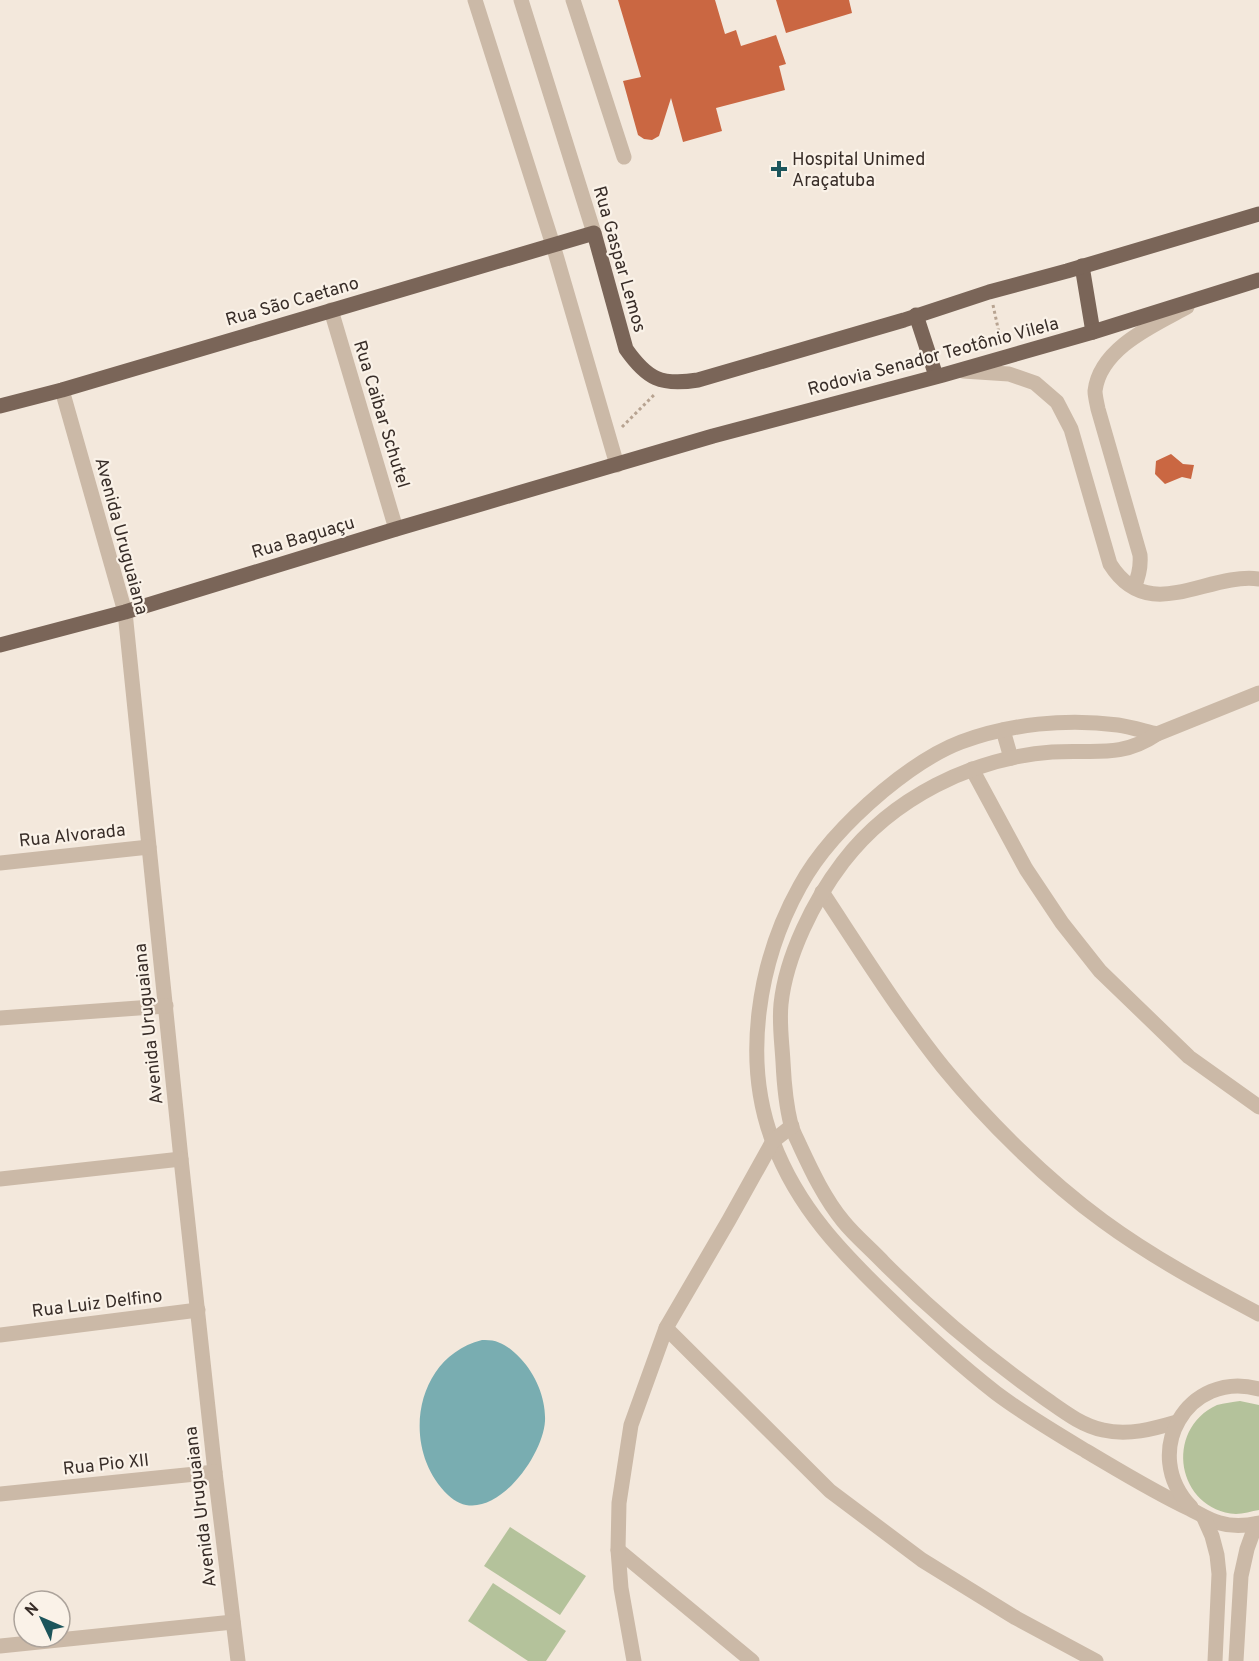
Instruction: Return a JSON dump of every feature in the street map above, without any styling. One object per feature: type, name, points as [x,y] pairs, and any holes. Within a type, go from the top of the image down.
[{"type":"main road","points":[[668,382],[698,380],[797,352],[989,292],[1259,214]]},
{"type":"main road","name":"Rua São Caetano","points":[[0,406],[62,390],[594,232]]},
{"type":"main road","name":"Rua Gaspar Lemos","points":[[594,232],[626,349],[637,365],[650,375],[668,382]]},
{"type":"main road","points":[[1082,266],[1093,332]]},
{"type":"main road","name":"Rodovia Senador Teotônio Vilela","points":[[617,465],[713,436],[1093,332],[1259,280]]},
{"type":"main road","points":[[916,315],[936,376]]},
{"type":"main road","name":"Rua Baguaçu","points":[[0,645],[124,612],[396,529],[617,465]]},
{"type":"street","points":[[475,0],[553,245],[617,465]]},
{"type":"street","name":"Rua Gaspar Lemos","points":[[521,0],[594,232]]},
{"type":"street","points":[[573,0],[624,157]]},
{"type":"street","points":[[1134,587],[1139,576],[1140,555],[1098,409],[1095,391],[1102,369],[1116,351],[1147,329],[1206,296]]},
{"type":"street","name":"Rua Caibar Schutel","points":[[331,310],[396,529]]},
{"type":"street","points":[[957,371],[1009,374],[1035,383],[1057,402],[1071,429],[1110,564],[1122,580],[1149,594],[1161,595],[1229,579],[1247,577],[1259,579]]},
{"type":"street","name":"Avenida Uruguaiana","points":[[62,390],[124,612],[215,1472],[238,1661]]},
{"type":"street","points":[[1177,1422],[1142,1431],[1123,1432],[1104,1431],[1083,1424],[1007,1371],[952,1326],[895,1274],[844,1222],[823,1192],[792,1126],[784,1086],[781,1003],[790,964],[800,936],[822,892],[844,861],[870,832],[900,808],[932,787],[972,769],[1035,753],[1070,750],[1120,751],[1259,693]]},
{"type":"street","points":[[1157,734],[1117,725],[1065,722],[1003,730],[959,743],[910,768],[870,802],[832,840],[801,884],[777,933],[763,984],[757,1037],[760,1091],[773,1141],[795,1188],[823,1230],[937,1345],[999,1395],[1133,1479],[1221,1524],[1239,1526],[1258,1523]]},
{"type":"street","points":[[1003,730],[1011,758]]},
{"type":"street","points":[[972,769],[1026,869],[1062,923],[1100,971],[1189,1057],[1259,1107]]},
{"type":"street","points":[[841,831],[857,846]]},
{"type":"street","name":"Rua Alvorada","points":[[0,863],[149,847]]},
{"type":"street","points":[[822,892],[897,1005],[943,1067],[993,1123],[1046,1174],[1103,1221],[1167,1263],[1259,1314]]},
{"type":"street","points":[[0,1018],[166,1006]]},
{"type":"street","points":[[634,1661],[621,1588],[618,1550],[619,1503],[631,1425],[666,1328],[773,1141],[792,1126]]},
{"type":"street","points":[[0,1179],[181,1159]]},
{"type":"street","name":"Rua Luiz Delfino","points":[[0,1335],[198,1310]]},
{"type":"street","points":[[666,1328],[830,1491],[922,1560],[1016,1618],[1096,1661]]},
{"type":"street","points":[[1215,1661],[1219,1574],[1217,1555],[1212,1536],[1200,1514],[1181,1497],[1172,1479],[1168,1460],[1170,1441],[1177,1422],[1192,1404],[1211,1391],[1233,1386],[1258,1388]]},
{"type":"street","name":"Rua Pio XII","points":[[0,1494],[215,1472]]},
{"type":"street","points":[[1236,1661],[1241,1576],[1247,1549],[1258,1523]]},
{"type":"street","points":[[618,1550],[752,1661]]},
{"type":"street","points":[[0,1646],[233,1622]]},
{"type":"path","points":[[989,292],[1005,357]]},
{"type":"path","points":[[610,439],[668,382]]},
{"type":"green space","points":[[1240,1401],[1259,1405],[1259,1510],[1236,1514],[1216,1509],[1201,1499],[1190,1484],[1184,1467],[1184,1449],[1189,1432],[1200,1417],[1217,1405]]},
{"type":"green space","points":[[510,1527],[586,1576],[560,1615],[484,1566]]},
{"type":"green space","points":[[493,1583],[566,1631],[546,1661],[528,1661],[468,1621]]},
{"type":"water","points":[[482,1340],[494,1341],[508,1347],[526,1365],[542,1396],[545,1421],[542,1437],[534,1454],[524,1471],[510,1487],[495,1498],[479,1505],[463,1504],[448,1495],[433,1476],[424,1454],[420,1430],[422,1407],[429,1384],[441,1365],[459,1350]]},
{"type":"building","points":[[618,0],[715,0],[725,34],[736,30],[741,46],[776,35],[786,64],[779,66],[785,90],[716,108],[722,131],[683,142],[671,98],[659,136],[652,140],[644,139],[638,135],[623,81],[641,77]]},
{"type":"building","points":[[776,0],[849,0],[852,13],[786,33]]},
{"type":"building","points":[[1171,454],[1183,464],[1194,465],[1191,479],[1182,477],[1165,484],[1155,474],[1156,461]]},
{"type":"place","name":"Hospital Unimed Araçatuba","points":[[779,169]]}]
